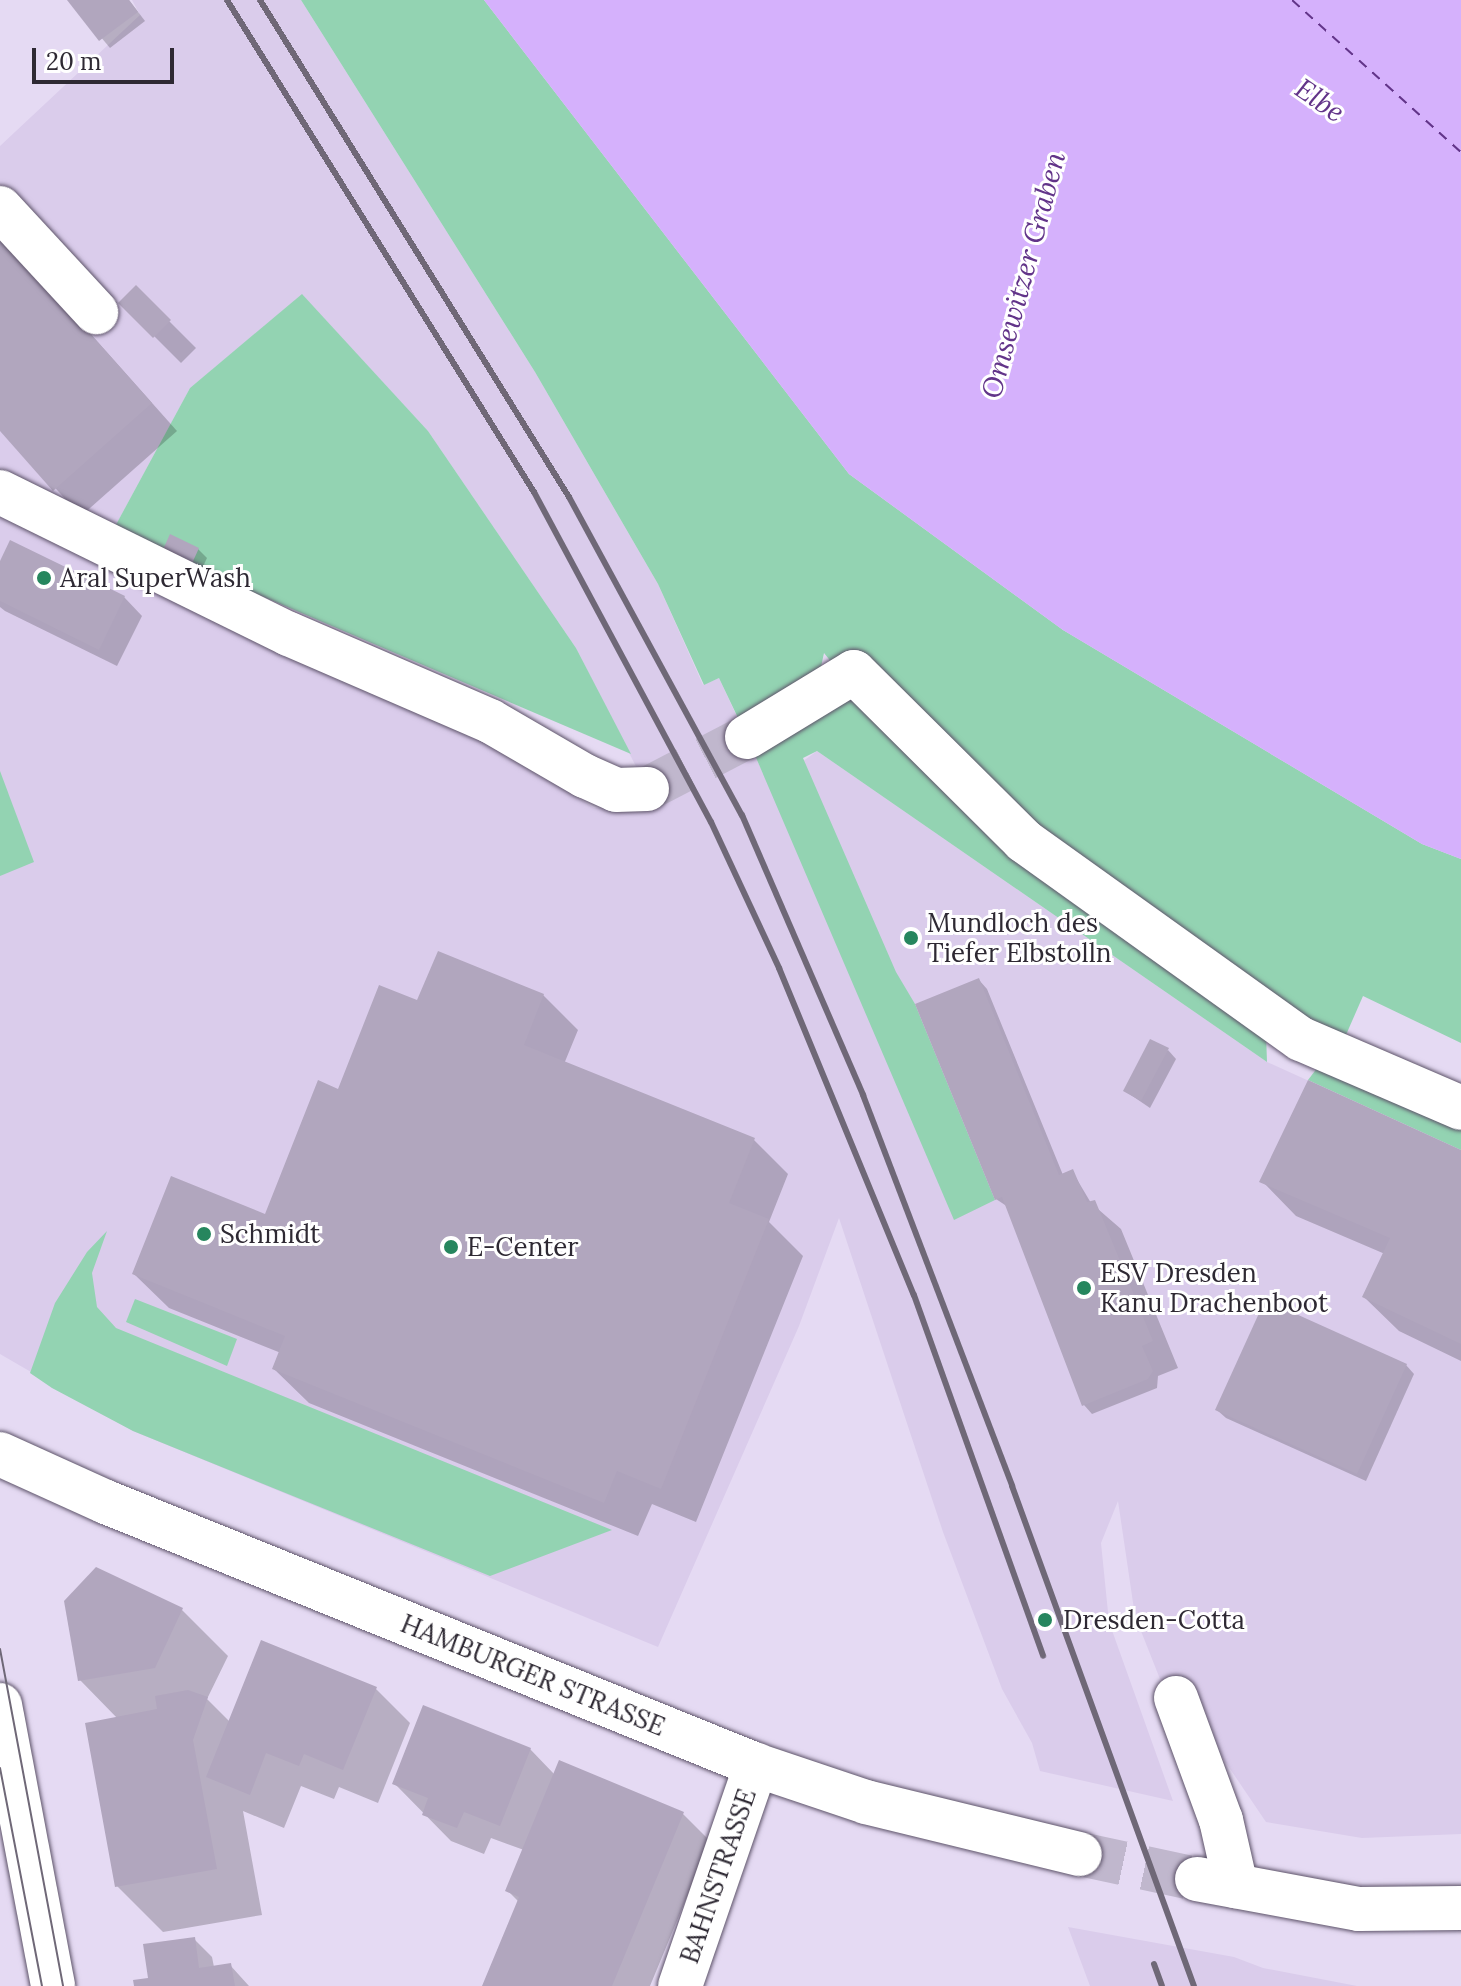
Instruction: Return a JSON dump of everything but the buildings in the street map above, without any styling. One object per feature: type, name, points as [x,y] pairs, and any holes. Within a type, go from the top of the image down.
[{"type":"main road","points":[[0,208],[96,312]]},
{"type":"main road","points":[[0,492],[289,634],[490,721],[585,776],[616,790],[647,789]]},
{"type":"main road","points":[[747,737],[854,672],[1024,841],[1301,1039],[1461,1108]]},
{"type":"main road","name":"HAMBURGER STRASSE","points":[[0,1454],[106,1502],[756,1765],[866,1802],[1080,1854]]},
{"type":"main road","points":[[1176,1698],[1221,1820],[1216,1883],[1359,1909],[1461,1908]]},
{"type":"main road","points":[[0,1705],[53,1986]]},
{"type":"main road","name":"BAHNSTRASSE","points":[[680,1986],[756,1765]]},
{"type":"shaded area","points":[[132,0],[301,0],[535,372],[658,584],[703,685],[719,678],[769,786],[817,751],[1267,1062],[1461,1150],[1461,1834],[1362,1838],[1266,1822],[1222,1757],[1201,1700],[1160,1679],[1135,1616],[1118,1501],[1101,1543],[1109,1622],[1173,1801],[1040,1771],[1032,1743],[1002,1689],[943,1532],[839,1218],[799,1326],[658,1647],[133,1431],[0,1354],[0,505],[492,744],[594,808],[656,806],[576,648],[428,431],[302,295],[190,388],[112,532],[0,475],[0,146],[140,15]]},
{"type":"shaded area","points":[[1068,1927],[1234,1957],[1263,1968],[1357,1986],[1090,1986]]},
{"type":"green space","points":[[301,0],[484,0],[849,474],[1063,630],[1422,844],[1461,859],[1461,1043],[1363,996],[1342,1044],[1266,1034],[1267,1062],[817,751],[803,758],[896,972],[915,1004],[995,1200],[954,1220],[754,753],[858,695],[824,653],[819,676],[739,720],[719,678],[704,685],[658,584],[535,372]]},
{"type":"green space","points":[[302,294],[428,431],[576,648],[631,754],[112,532],[190,388]]},
{"type":"green space","points":[[0,771],[34,862],[0,876]]},
{"type":"green space","points":[[1321,1063],[1461,1121],[1461,1150],[1308,1080]]},
{"type":"green space","points":[[107,1231],[92,1273],[97,1307],[116,1328],[612,1530],[490,1576],[133,1431],[52,1388],[30,1373],[55,1303],[87,1252]]},
{"type":"green space","points":[[135,1299],[237,1339],[227,1366],[126,1322]]},
{"type":"water","points":[[484,0],[1461,0],[1461,859],[1422,844],[1063,630],[849,474]]},
{"type":"ferry route","points":[[1292,0],[1461,152]]},
{"type":"tunnel","points":[[647,789],[747,737]]},
{"type":"tunnel","points":[[1080,1854],[1197,1879]]},
{"type":"tram line","points":[[0,1649],[63,1986]]},
{"type":"tram line","points":[[0,1768],[42,1986]]},
{"type":"railway","points":[[227,0],[534,492],[711,822],[779,968],[914,1295],[1043,1656]]},
{"type":"railway","points":[[260,0],[569,497],[742,815],[863,1095],[1012,1486],[1194,1986]]},
{"type":"railway","points":[[1154,1964],[1162,1986]]},
{"type":"place","name":"Aral SuperWash","points":[[44,578]]},
{"type":"place","name":"Mundloch des Tiefer Elbstolln","points":[[911,938]]},
{"type":"place","name":"Schmidt","points":[[204,1234]]},
{"type":"place","name":"E-Center","points":[[451,1247]]},
{"type":"place","name":"ESV Dresden Kanu Drachenboot","points":[[1084,1288]]},
{"type":"place","name":"Dresden-Cotta","points":[[1045,1620]]},
{"type":"water label","name":"Elbe","points":[[1320,100]]},
{"type":"water label","name":"Omsewitzer Graben","points":[[1023,275]]}]
